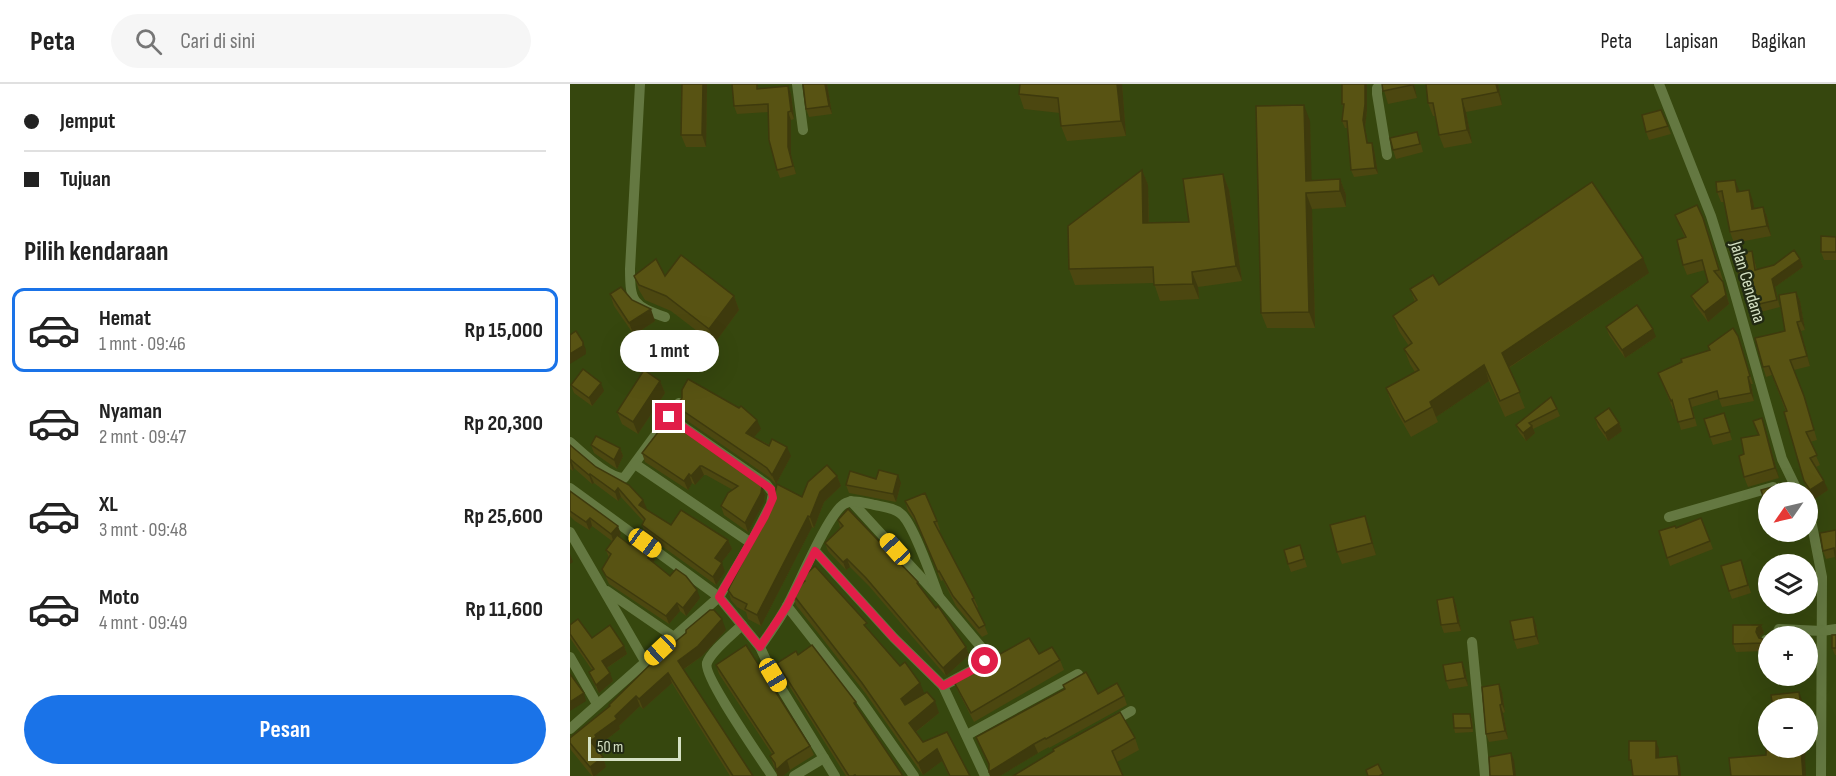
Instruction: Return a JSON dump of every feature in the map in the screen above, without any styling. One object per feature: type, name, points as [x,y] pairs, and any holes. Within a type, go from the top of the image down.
[{"type":"street","points":[[640,84],[630,269],[631,295],[639,306],[665,317]]},
{"type":"street","points":[[797,84],[803,130]]},
{"type":"street","points":[[1383,84],[1377,88],[1377,94],[1387,155]]},
{"type":"street","name":"Jalan Cendana","points":[[1659,84],[1711,216],[1782,459],[1792,482]]},
{"type":"street","points":[[570,442],[608,472],[620,478],[628,475],[679,403]]},
{"type":"street","points":[[570,729],[719,597],[751,543],[773,498],[771,489],[669,417]]},
{"type":"street","points":[[635,464],[751,543]]},
{"type":"street","points":[[570,488],[719,597],[760,647],[773,675],[835,776]]},
{"type":"street","points":[[1669,517],[1758,492]]},
{"type":"street","points":[[851,501],[939,597],[986,653],[986,658],[980,666],[943,686]]},
{"type":"street","points":[[760,647],[787,606],[835,513],[851,501],[887,508],[902,514],[919,547],[939,597]]},
{"type":"street","points":[[570,532],[645,663]]},
{"type":"street","points":[[1815,542],[1822,577],[1821,776]]},
{"type":"street","points":[[815,551],[894,638],[943,686],[985,776]]},
{"type":"street","points":[[603,588],[674,637]]},
{"type":"street","points":[[787,606],[860,699],[914,776]]},
{"type":"street","points":[[742,625],[712,655],[706,667],[713,684],[772,776]]},
{"type":"street","points":[[1818,631],[1836,629]]},
{"type":"street","points":[[1472,642],[1485,776]]},
{"type":"street","points":[[570,657],[597,704]]},
{"type":"street","points":[[967,735],[1078,674]]},
{"type":"street","points":[[1102,728],[1131,711]]},
{"type":"street","points":[[794,776],[824,758]]},
{"type":"building","points":[[682,84],[703,84],[702,135],[681,135]]},
{"type":"building","points":[[732,84],[757,84],[757,89],[788,86],[791,111],[788,112],[788,147],[793,166],[777,170],[769,140],[768,104],[734,106]]},
{"type":"building","points":[[803,84],[825,84],[829,106],[806,109]]},
{"type":"building","points":[[1020,84],[1117,84],[1121,121],[1061,126],[1058,98],[1019,94]]},
{"type":"building","points":[[1342,84],[1365,84],[1363,120],[1367,143],[1372,143],[1375,168],[1351,170],[1347,121],[1342,121],[1344,104],[1342,104]]},
{"type":"building","points":[[1382,84],[1412,84],[1412,85],[1383,91]]},
{"type":"building","points":[[1426,84],[1496,84],[1498,92],[1462,99],[1467,130],[1439,135],[1433,103],[1428,103]]},
{"type":"building","points":[[1304,105],[1306,181],[1340,179],[1340,191],[1306,193],[1309,312],[1261,313],[1256,106]]},
{"type":"building","points":[[1661,110],[1668,126],[1646,132],[1642,115]]},
{"type":"building","points":[[1417,132],[1420,144],[1393,150],[1390,138]]},
{"type":"building","points":[[1142,170],[1143,223],[1189,222],[1183,179],[1223,174],[1236,266],[1192,272],[1193,284],[1154,285],[1153,267],[1069,269],[1068,226]]},
{"type":"building","points":[[1735,180],[1737,192],[1749,190],[1752,209],[1763,207],[1767,226],[1730,232],[1722,191],[1717,192],[1716,182]]},
{"type":"building","points":[[1592,182],[1643,258],[1502,353],[1520,392],[1500,401],[1484,365],[1430,402],[1432,407],[1405,422],[1386,388],[1419,370],[1404,349],[1412,343],[1393,316],[1417,300],[1410,289],[1433,275],[1439,285]]},
{"type":"building","points":[[1697,205],[1719,270],[1714,271],[1723,282],[1726,295],[1704,312],[1691,296],[1708,282],[1702,260],[1683,265],[1677,240],[1686,237],[1675,215]]},
{"type":"building","points":[[1821,236],[1836,237],[1836,252],[1821,252]]},
{"type":"building","points":[[1794,250],[1800,259],[1772,279],[1777,300],[1750,306],[1746,287],[1744,288],[1737,269],[1735,254],[1752,251],[1755,270],[1774,265]]},
{"type":"building","points":[[681,255],[734,296],[709,329],[666,296],[639,285],[634,276],[656,259],[665,276]]},
{"type":"building","points":[[621,287],[632,300],[651,309],[629,323],[610,294]]},
{"type":"building","points":[[1796,292],[1801,321],[1797,322],[1807,356],[1790,360],[1814,430],[1806,432],[1817,455],[1810,458],[1824,481],[1818,485],[1818,482],[1804,481],[1784,412],[1787,411],[1769,366],[1763,367],[1755,338],[1785,331],[1779,295]]},
{"type":"building","points":[[1637,305],[1653,329],[1622,350],[1606,327]]},
{"type":"building","points":[[1733,328],[1738,336],[1750,376],[1748,377],[1751,393],[1719,399],[1717,391],[1689,399],[1694,418],[1678,422],[1672,400],[1658,373],[1682,362],[1681,359],[1710,350],[1708,346]]},
{"type":"building","points":[[576,331],[583,346],[570,354],[570,335]]},
{"type":"building","points":[[583,369],[601,383],[589,398],[571,385]]},
{"type":"building","points":[[644,370],[660,381],[633,422],[617,412]]},
{"type":"building","points":[[688,379],[739,408],[741,406],[757,420],[746,433],[769,446],[772,439],[787,447],[772,475],[767,468],[676,406],[682,398],[682,390]]},
{"type":"building","points":[[1551,397],[1557,409],[1529,423],[1532,426],[1523,433],[1516,425]]},
{"type":"building","points":[[1609,408],[1619,423],[1605,433],[1595,418]]},
{"type":"building","points":[[1724,413],[1730,432],[1710,437],[1704,419]]},
{"type":"building","points":[[1762,418],[1775,468],[1744,477],[1739,456],[1744,454],[1741,438],[1759,435],[1753,421]]},
{"type":"building","points":[[668,419],[757,480],[762,486],[761,493],[745,523],[721,506],[728,493],[738,486],[702,466],[691,476],[689,474],[684,481],[642,453]]},
{"type":"building","points":[[596,436],[620,448],[614,460],[591,445]]},
{"type":"building","points":[[570,445],[596,467],[629,485],[643,500],[639,505],[671,525],[681,510],[728,540],[715,558],[722,563],[713,577],[642,525],[645,519],[618,488],[615,492],[571,460],[570,462]]},
{"type":"building","points":[[827,465],[837,476],[820,492],[810,517],[808,516],[757,615],[745,609],[747,604],[733,597],[728,590],[765,519],[763,517],[774,497],[777,484],[802,497],[808,482]]},
{"type":"building","points":[[879,470],[898,475],[893,494],[846,485],[850,471],[876,479]]},
{"type":"building","points":[[570,491],[618,526],[611,534],[590,518],[586,522],[570,511]]},
{"type":"building","points":[[925,493],[937,521],[934,522],[974,598],[972,599],[985,625],[979,628],[953,596],[938,572],[914,516],[905,501]]},
{"type":"building","points":[[848,509],[918,582],[936,608],[938,606],[966,647],[943,668],[866,578],[847,559],[843,562],[825,543],[843,526],[838,520]]},
{"type":"building","points":[[1365,516],[1372,543],[1337,552],[1330,525]]},
{"type":"building","points":[[1701,518],[1710,541],[1667,558],[1659,531],[1675,526],[1676,528]]},
{"type":"building","points":[[1836,530],[1836,560],[1834,548],[1823,551],[1820,533]]},
{"type":"building","points":[[617,535],[630,545],[634,538],[652,551],[648,558],[670,576],[676,569],[686,576],[697,590],[683,608],[677,603],[666,616],[606,576],[602,569],[611,554],[606,550]]},
{"type":"building","points":[[1300,545],[1304,559],[1288,564],[1284,550]]},
{"type":"building","points":[[1741,560],[1748,585],[1729,591],[1721,566]]},
{"type":"building","points":[[815,566],[867,623],[864,625],[900,666],[905,662],[920,683],[901,699],[905,705],[927,692],[935,701],[909,723],[923,742],[947,732],[970,776],[950,776],[937,749],[918,763],[862,683],[792,593],[805,581],[802,578]]},
{"type":"building","points":[[1453,597],[1458,623],[1441,625],[1437,600]]},
{"type":"building","points":[[710,610],[714,610],[722,619],[698,646],[678,661],[753,776],[733,776],[668,673],[639,699],[636,696],[615,716],[617,719],[590,741],[603,757],[590,767],[570,743],[570,738],[610,706],[664,651]]},
{"type":"building","points":[[1533,617],[1536,636],[1514,640],[1510,621]]},
{"type":"building","points":[[578,619],[592,638],[610,625],[624,646],[602,661],[610,673],[596,685],[589,672],[594,669],[570,634],[570,625]]},
{"type":"building","points":[[1733,625],[1761,625],[1758,626],[1756,632],[1758,643],[1733,644]]},
{"type":"building","points":[[1832,635],[1836,635],[1836,648],[1832,648]]},
{"type":"building","points":[[1029,638],[1039,654],[1052,647],[1060,660],[971,713],[953,680]]},
{"type":"building","points":[[746,645],[810,746],[787,760],[776,770],[775,763],[770,756],[774,753],[716,665]]},
{"type":"building","points":[[812,645],[856,702],[854,703],[903,776],[849,776],[777,663],[796,651],[798,655]]},
{"type":"building","points":[[1462,662],[1465,678],[1446,681],[1443,665]]},
{"type":"building","points":[[1086,672],[1098,694],[1117,683],[1124,696],[1034,744],[989,772],[989,764],[976,737],[1065,689],[1063,685]]},
{"type":"building","points":[[570,674],[584,693],[570,702]]},
{"type":"building","points":[[1499,684],[1505,731],[1486,734],[1482,687]]},
{"type":"building","points":[[1799,692],[1800,698],[1771,698],[1771,695]]},
{"type":"building","points":[[1120,712],[1135,738],[1112,751],[1123,776],[1013,776],[1054,751],[1053,749]]},
{"type":"building","points":[[1453,714],[1470,714],[1472,728],[1454,728]]},
{"type":"building","points":[[1629,741],[1656,741],[1656,758],[1677,756],[1679,776],[1633,776],[1631,760],[1629,760]]},
{"type":"building","points":[[1511,753],[1514,776],[1490,776],[1489,757]]},
{"type":"building","points":[[1758,756],[1758,758],[1802,758],[1803,776],[1731,776],[1729,758]]},
{"type":"building","points":[[1378,764],[1383,774],[1368,776],[1366,770]]},
{"type":"route","points":[[669,417],[766,484],[773,493],[773,498],[751,543],[719,597],[760,647],[787,606],[815,551],[906,651],[943,686],[985,661]]}]
